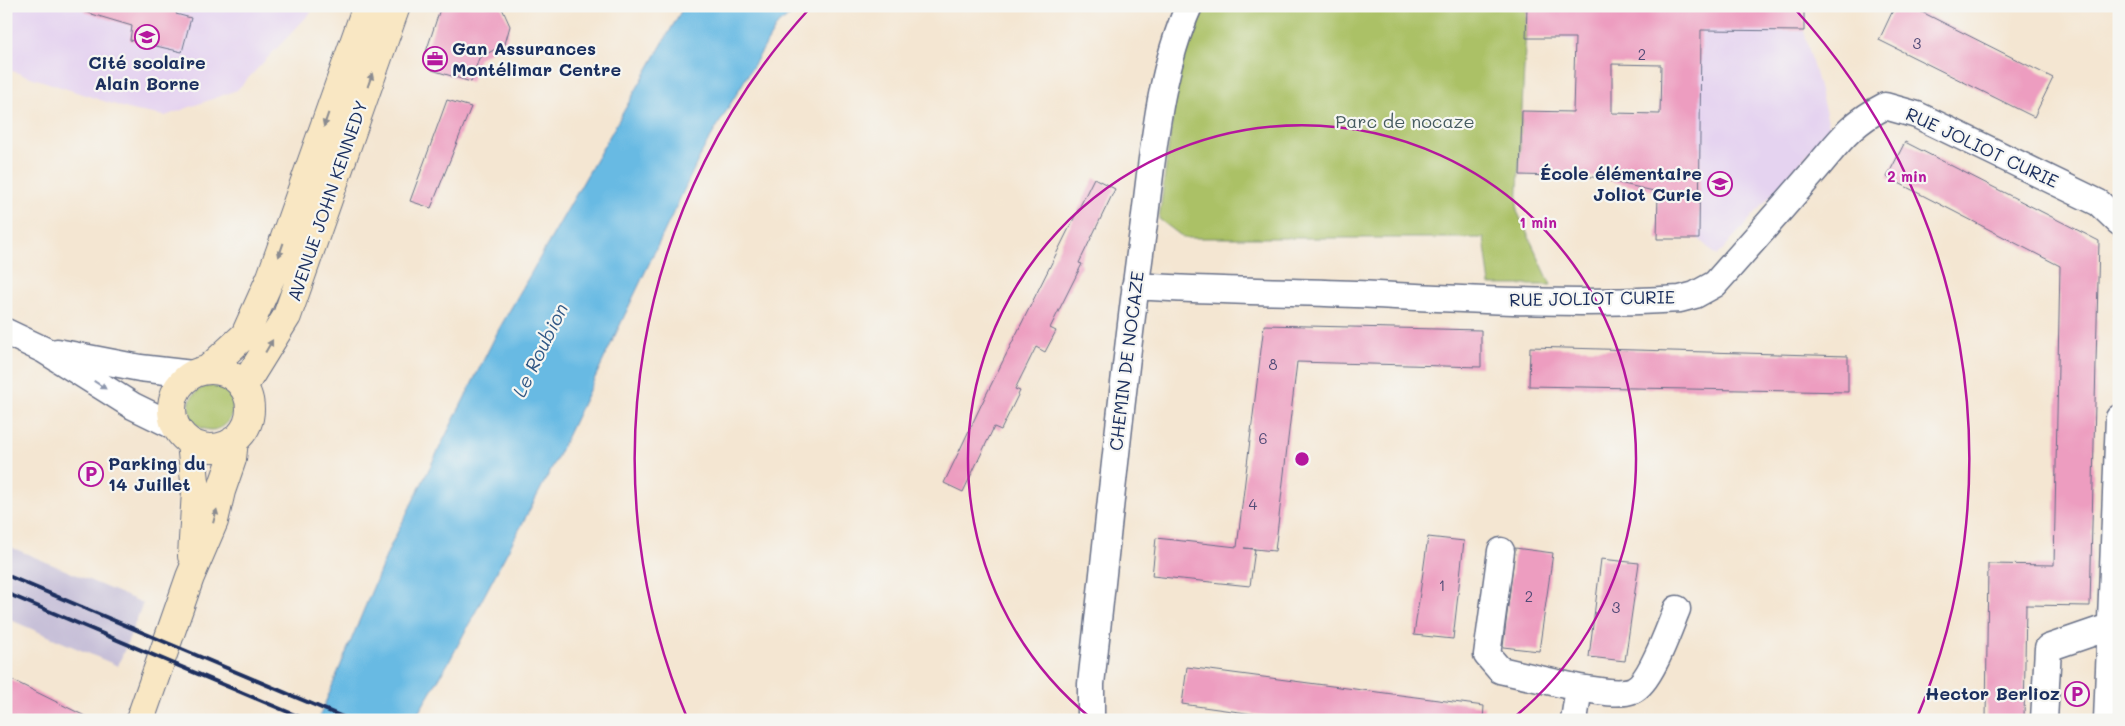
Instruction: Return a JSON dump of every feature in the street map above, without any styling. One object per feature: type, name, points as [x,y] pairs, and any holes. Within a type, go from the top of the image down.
[{"type":"main road","name":"AVENUE JOHN KENNEDY","points":[[200,372],[245,335],[271,277],[367,6]]},
{"type":"main road","name":"AVENUE JOHN KENNEDY","points":[[244,387],[287,316],[396,6]]},
{"type":"main road","points":[[183,435],[208,448],[217,448],[234,440],[242,432],[249,415],[248,398],[244,387],[231,376],[216,370],[200,372],[184,380],[173,397],[172,417],[183,435],[196,491],[190,577]]},
{"type":"main road","points":[[140,720],[190,577],[214,521],[221,491],[232,459],[234,440]]},
{"type":"street","name":"CHEMIN DE NOCAZE","points":[[1091,720],[1091,684],[1135,286],[1164,90],[1179,30],[1189,6]]},
{"type":"street","name":"RUE JOLIOT CURIE","points":[[1135,286],[1188,290],[1348,294],[1522,302],[1680,299],[1696,295],[1715,284],[1850,128],[1864,117],[1885,106],[1917,115],[2099,203],[2119,222]]},
{"type":"street","points":[[6,332],[44,350],[183,435]]},
{"type":"street","points":[[44,350],[140,368],[200,372]]},
{"type":"street","points":[[2107,720],[2109,627],[2119,418]]},
{"type":"street","points":[[1501,551],[1487,655],[1500,670],[1579,688],[1621,692],[1634,690],[1644,681],[1677,609]]},
{"type":"street","points":[[2044,720],[2048,648],[2109,627]]},
{"type":"street","points":[[1574,720],[1579,688]]},
{"type":"shaded area","name":"Cité scolaire Alain Borne","points":[[6,6],[317,6],[237,90],[165,116],[131,110],[6,69]]},
{"type":"shaded area","name":"École élémentaire Joliot Curie","points":[[1804,31],[1830,129],[1717,256],[1699,239],[1657,239],[1661,42],[1612,64],[1612,75],[1575,40],[1558,38],[1558,32]]},
{"type":"shaded area","points":[[6,545],[143,603],[118,666],[6,618]]},
{"type":"green space","name":"Parc de nocaze","points":[[1206,6],[1527,6],[1517,211],[1551,285],[1490,285],[1484,238],[1184,238],[1159,219],[1179,68]]},
{"type":"green space","points":[[211,386],[223,390],[229,396],[233,408],[229,420],[223,426],[211,430],[199,426],[193,420],[189,408],[193,396],[199,390]]},
{"type":"water","name":"Le Roubion","points":[[684,6],[803,6],[778,24],[702,152],[556,460],[450,660],[414,720],[318,720],[389,549],[499,329]]},
{"type":"building","points":[[86,6],[179,6],[176,14],[191,18],[182,52],[130,40],[132,26],[85,12]]},
{"type":"building","points":[[441,6],[501,6],[510,26],[505,44],[479,58],[471,82],[432,70],[425,55]]},
{"type":"building","points":[[1527,6],[1804,6],[1804,31],[1701,30],[1699,239],[1657,239],[1658,192],[1593,177],[1520,175],[1522,111],[1573,112],[1575,38],[1526,38]],"holes":[[[1612,64],[1661,65],[1660,114],[1612,113]]]},
{"type":"building","points":[[1895,6],[1910,6],[2053,78],[2034,117],[1879,40]]},
{"type":"building","points":[[447,100],[471,107],[431,208],[410,201]]},
{"type":"building","points":[[1905,142],[2099,241],[2090,606],[2026,605],[2024,720],[1986,720],[1988,564],[2054,565],[2060,266],[1887,177]]},
{"type":"building","points":[[1094,178],[1115,189],[1079,263],[1082,264],[1050,328],[1056,331],[1045,352],[1036,347],[1015,389],[1020,391],[1001,430],[994,427],[963,492],[944,483]]},
{"type":"building","points":[[1264,325],[1481,330],[1481,367],[1297,362],[1275,551],[1255,549],[1250,586],[1152,576],[1156,538],[1237,547]]},
{"type":"building","points":[[1530,347],[1848,356],[1848,392],[1529,386]]},
{"type":"building","points":[[1428,537],[1464,541],[1453,639],[1414,635]]},
{"type":"building","points":[[1515,548],[1553,553],[1539,651],[1503,647]]},
{"type":"building","points":[[1601,559],[1639,563],[1625,661],[1589,657]]},
{"type":"building","points":[[1187,667],[1484,706],[1483,720],[1296,720],[1182,704]]},
{"type":"building","points":[[6,677],[93,720],[6,720]]},
{"type":"railway","points":[[6,575],[350,720]]},
{"type":"railway","points":[[6,593],[307,720]]},
{"type":"place","name":"Cité scolaire Alain Borne","points":[[147,37]]},
{"type":"place","name":"Gan Assurances Montélimar Centre","points":[[435,59]]},
{"type":"place","name":"École élémentaire Joliot Curie","points":[[1720,184]]},
{"type":"place","name":"Parking du 14 Juillet","points":[[91,474]]},
{"type":"place","name":"Hector Berlioz","points":[[2077,694]]}]
